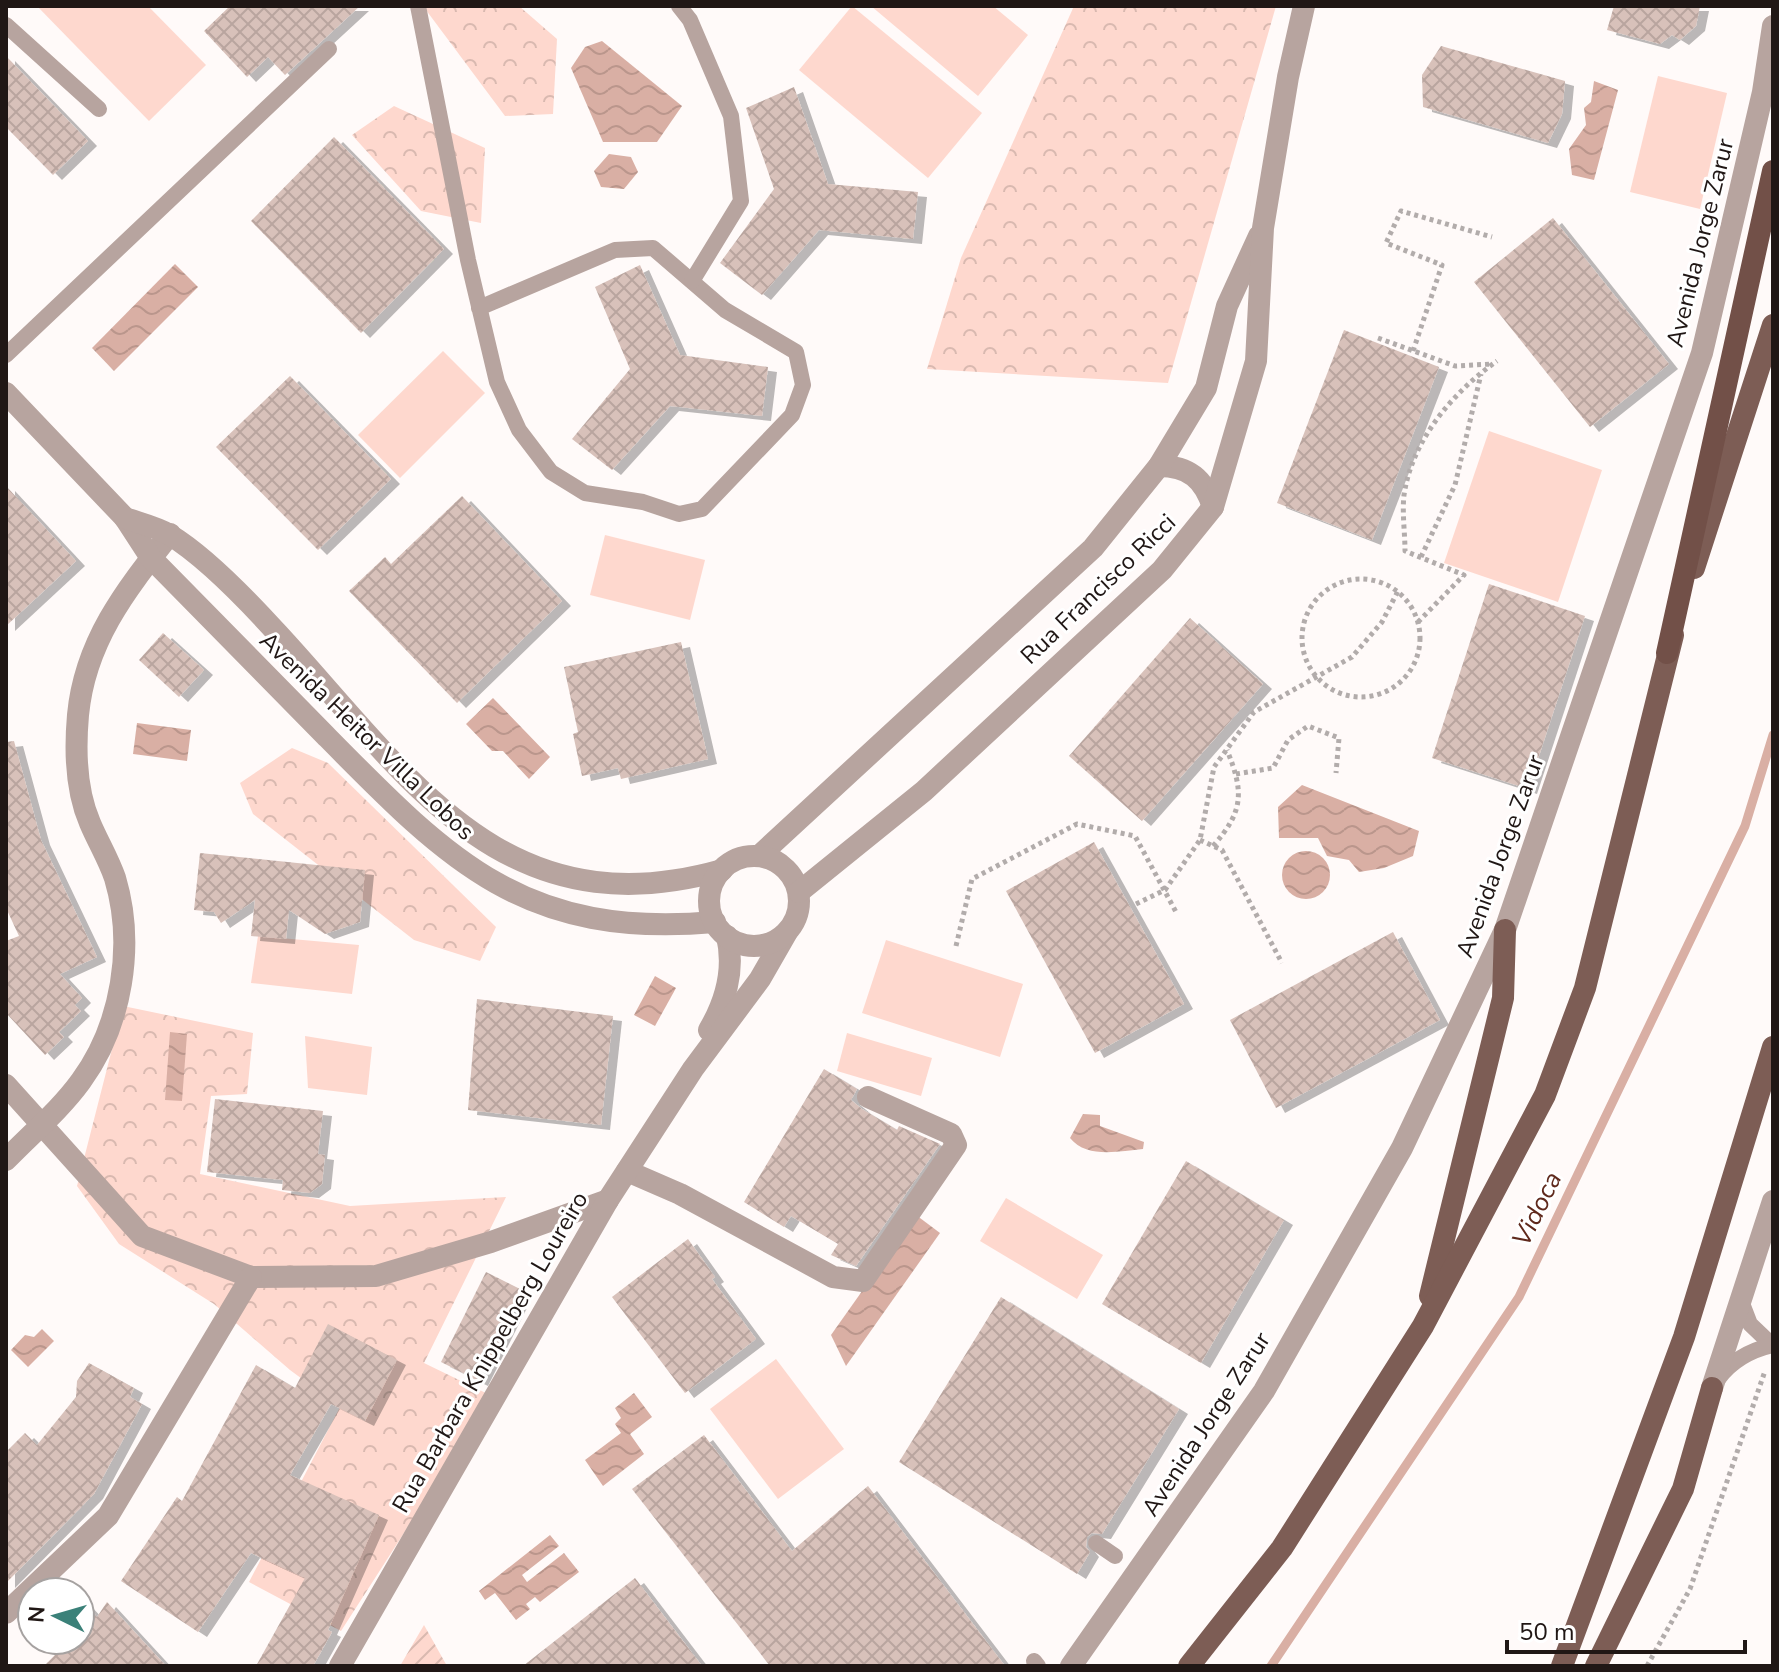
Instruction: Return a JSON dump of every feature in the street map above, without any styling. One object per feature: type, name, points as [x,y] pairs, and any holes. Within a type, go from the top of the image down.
[{"type":"highway","points":[[1667,653],[1773,171]]},
{"type":"main road","points":[[1189,1666],[1282,1548],[1423,1326],[1545,1095],[1585,988],[1667,653],[1773,325]]},
{"type":"main road","points":[[1423,1326],[1500,1012],[1505,930]]},
{"type":"main road","points":[[1562,1666],[1684,1337],[1773,1047]]},
{"type":"main road","points":[[1596,1666],[1683,1489],[1712,1388]]},
{"type":"street","name":"Rua Francisco Ricci","points":[[799,892],[924,791],[1162,570],[1213,507],[1256,361],[1262,298],[1263,228],[1288,77],[1304,6]]},
{"type":"street","name":"Avenida Jorge Zarur","points":[[1071,1666],[1264,1391],[1402,1148],[1505,930],[1702,353],[1763,92],[1773,26]]},
{"type":"street","name":"Rua Francisco Ricci","points":[[759,856],[1093,548],[1159,466],[1206,388],[1227,306],[1263,228]]},
{"type":"street","name":"Avenida Heitor Villa Lobos","points":[[6,393],[125,518],[151,558],[402,813],[460,863],[528,899],[589,917],[639,925],[721,929]]},
{"type":"street","points":[[1159,466],[1186,469],[1193,474],[1209,494],[1213,507]]},
{"type":"street","name":"Avenida Heitor Villa Lobos","points":[[125,518],[170,534],[246,599],[437,806],[496,850],[549,873],[618,885],[688,879],[722,870]]},
{"type":"street","points":[[6,1160],[82,1079],[110,1027],[118,999],[123,970],[122,911],[115,880],[89,822],[82,795],[78,768],[78,713],[84,679],[104,624],[128,584],[170,534]]},
{"type":"street","points":[[745,856],[759,856],[784,867],[799,892],[798,914],[787,932],[768,944],[746,945],[721,929],[709,898],[722,870],[745,856]]},
{"type":"street","name":"Rua Barbara Knippelberg Loureiro","points":[[693,1069],[703,1039],[726,994],[731,952],[721,929]]},
{"type":"street","name":"Rua Barbara Knippelberg Loureiro","points":[[340,1666],[608,1200],[693,1069],[760,979],[787,932]]},
{"type":"street","points":[[6,1085],[142,1236],[251,1277],[376,1276],[491,1242],[608,1200]]},
{"type":"street","points":[[627,1171],[680,1194],[833,1277],[863,1281],[956,1145],[951,1134],[868,1097]]},
{"type":"street","points":[[1712,1388],[1773,1201]]},
{"type":"street","points":[[6,1613],[108,1516],[251,1277]]},
{"type":"lane","points":[[418,6],[479,308],[497,382],[519,430],[551,472],[585,493],[643,502],[679,514],[702,509],[792,415],[803,385],[796,352],[725,310],[653,248],[615,250],[479,308]]},
{"type":"lane","points":[[679,6],[690,20],[731,116],[741,201],[692,281]]},
{"type":"lane","points":[[6,25],[99,109]]},
{"type":"lane","points":[[6,355],[329,49]]},
{"type":"lane","points":[[1740,1297],[1750,1324],[1771,1350]]},
{"type":"lane","points":[[1712,1388],[1736,1361],[1753,1350],[1771,1350]]},
{"type":"lane","points":[[1096,1543],[1115,1556]]},
{"type":"path","points":[[1413,351],[1442,265],[1386,243],[1401,211],[1492,237]]},
{"type":"path","points":[[1378,338],[1455,366],[1495,362],[1420,442],[1404,495],[1405,551],[1464,575],[1418,622]]},
{"type":"path","points":[[1421,557],[1455,485],[1481,374]]},
{"type":"path","points":[[1361,578],[1380,582],[1398,591],[1411,605],[1418,622],[1420,642],[1415,661],[1405,678],[1389,690],[1372,696],[1352,696],[1334,690],[1318,679],[1307,662],[1302,643],[1304,624],[1311,605],[1325,591],[1342,582],[1361,578]]},
{"type":"path","points":[[1136,904],[1165,890],[1200,840],[1214,767],[1254,712],[1318,679],[1352,657],[1382,622],[1398,591]]},
{"type":"path","points":[[1236,774],[1273,768],[1288,740],[1308,726],[1339,738],[1336,773]]},
{"type":"path","points":[[1213,846],[1233,824],[1241,786],[1227,750]]},
{"type":"path","points":[[956,946],[972,879],[1077,824],[1135,836],[1176,912]]},
{"type":"path","points":[[1200,840],[1222,850],[1282,963]]},
{"type":"path","points":[[1647,1666],[1690,1589],[1771,1350]]},
{"type":"green space","points":[[37,6],[148,6],[206,65],[149,121]]},
{"type":"green space","points":[[423,6],[519,6],[557,39],[553,114],[505,116]]},
{"type":"green space","points":[[852,6],[982,113],[928,178],[799,70]]},
{"type":"green space","points":[[871,6],[993,6],[1028,35],[978,96]]},
{"type":"green space","points":[[1074,6],[1276,6],[1168,383],[927,369],[961,258]]},
{"type":"green space","points":[[1658,76],[1727,93],[1700,209],[1630,192]]},
{"type":"green space","points":[[394,106],[485,148],[481,223],[421,211],[352,135]]},
{"type":"green space","points":[[443,351],[485,393],[400,478],[358,435]]},
{"type":"green space","points":[[1489,431],[1602,470],[1558,602],[1444,563]]},
{"type":"green space","points":[[605,535],[705,560],[690,620],[590,595]]},
{"type":"green space","points":[[292,748],[328,763],[496,927],[480,961],[414,940],[253,814],[240,783]]},
{"type":"green space","points":[[258,936],[359,945],[352,994],[251,983]]},
{"type":"green space","points":[[886,940],[1023,984],[1000,1057],[862,1013]]},
{"type":"green space","points":[[123,1006],[253,1033],[247,1094],[211,1096],[200,1174],[350,1206],[506,1197],[424,1363],[492,1396],[341,1631],[249,1582],[340,1407],[290,1370],[214,1304],[119,1244],[77,1186]]},
{"type":"green space","points":[[847,1033],[932,1058],[921,1096],[837,1071]]},
{"type":"green space","points":[[305,1036],[372,1047],[367,1095],[308,1088]]},
{"type":"green space","points":[[1006,1198],[1103,1255],[1077,1299],[980,1241]]},
{"type":"green space","points":[[776,1359],[844,1449],[778,1499],[710,1409]]},
{"type":"green space","points":[[424,1625],[447,1666],[400,1666]]},
{"type":"water","points":[[602,41],[682,106],[657,142],[603,142],[571,68],[585,47]]},
{"type":"water","points":[[1594,81],[1618,90],[1594,180],[1572,175],[1569,149],[1586,125],[1584,108],[1591,102]]},
{"type":"water","points":[[609,154],[631,157],[638,172],[624,189],[601,187],[594,171]]},
{"type":"water","points":[[175,264],[198,287],[114,371],[92,348]]},
{"type":"water","points":[[493,698],[550,757],[529,779],[503,751],[492,751],[466,724]]},
{"type":"water","points":[[137,723],[191,730],[187,761],[133,754]]},
{"type":"water","points":[[1302,785],[1419,831],[1413,856],[1384,868],[1359,872],[1349,860],[1327,856],[1318,838],[1279,838],[1278,807]]},
{"type":"water","points":[[1306,851],[1323,858],[1330,875],[1323,892],[1306,899],[1289,892],[1282,875],[1289,858]]},
{"type":"water","points":[[655,976],[676,988],[655,1026],[634,1015]]},
{"type":"water","points":[[170,1032],[187,1034],[182,1101],[165,1100]]},
{"type":"water","points":[[1083,1114],[1100,1115],[1100,1126],[1144,1142],[1143,1149],[1104,1152],[1077,1145],[1070,1138]]},
{"type":"water","points":[[916,1215],[940,1233],[846,1366],[831,1335]]},
{"type":"water","points":[[42,1329],[54,1341],[28,1367],[11,1350],[25,1335],[34,1337]]},
{"type":"water","points":[[634,1393],[652,1417],[630,1434],[644,1454],[603,1486],[585,1460],[621,1433],[615,1424],[621,1418],[615,1408]]},
{"type":"water","points":[[550,1535],[559,1546],[522,1575],[527,1582],[564,1553],[579,1572],[540,1602],[535,1597],[526,1604],[530,1609],[516,1620],[495,1593],[485,1600],[479,1591]]},
{"type":"building","points":[[230,6],[360,6],[285,75],[268,57],[247,77],[204,31]]},
{"type":"building","points":[[1614,6],[1700,6],[1696,26],[1680,40],[1672,35],[1660,44],[1607,30]]},
{"type":"building","points":[[1441,46],[1565,81],[1562,114],[1548,143],[1423,107],[1422,75]]},
{"type":"building","points":[[6,56],[88,141],[53,175],[6,127]]},
{"type":"building","points":[[794,87],[828,184],[918,192],[913,239],[819,230],[762,295],[720,263],[774,189],[746,108]]},
{"type":"building","points":[[334,137],[444,249],[361,333],[251,221]]},
{"type":"building","points":[[1553,218],[1669,364],[1590,427],[1474,282]]},
{"type":"building","points":[[640,265],[680,355],[768,367],[762,416],[670,406],[612,470],[572,439],[630,369],[595,287]]},
{"type":"building","points":[[1344,330],[1439,367],[1372,540],[1277,503]]},
{"type":"building","points":[[290,376],[391,479],[318,550],[216,447]]},
{"type":"building","points":[[6,486],[76,561],[6,626]]},
{"type":"building","points":[[462,496],[562,601],[457,703],[349,591],[385,557],[391,564]]},
{"type":"building","points":[[1489,584],[1585,616],[1528,789],[1432,758]]},
{"type":"building","points":[[1190,618],[1263,684],[1142,821],[1069,756]]},
{"type":"building","points":[[163,633],[204,670],[179,697],[139,660]]},
{"type":"building","points":[[681,642],[708,759],[621,779],[618,768],[582,776],[573,734],[578,732],[564,667]]},
{"type":"building","points":[[14,741],[41,840],[97,957],[60,974],[82,998],[75,1005],[81,1011],[59,1032],[64,1037],[45,1055],[6,1013],[6,941],[19,936],[6,908],[6,742]]},
{"type":"building","points":[[1094,842],[1184,1004],[1095,1053],[1006,891]]},
{"type":"building","points":[[200,853],[365,870],[360,922],[325,934],[289,910],[286,939],[251,936],[255,900],[221,923],[214,912],[194,910]]},
{"type":"building","points":[[1393,932],[1440,1020],[1276,1108],[1230,1020]]},
{"type":"building","points":[[477,999],[613,1016],[601,1125],[468,1110]]},
{"type":"building","points":[[824,1069],[857,1089],[851,1100],[862,1109],[897,1130],[899,1126],[940,1144],[856,1266],[831,1255],[838,1244],[791,1216],[784,1227],[744,1202]]},
{"type":"building","points":[[215,1099],[323,1111],[318,1154],[325,1155],[322,1184],[310,1193],[282,1190],[283,1180],[207,1172]]},
{"type":"building","points":[[1186,1161],[1284,1220],[1201,1363],[1102,1304]]},
{"type":"building","points":[[688,1239],[715,1277],[712,1279],[756,1339],[685,1393],[612,1297]]},
{"type":"building","points":[[486,1272],[524,1291],[479,1381],[441,1362]]},
{"type":"building","points":[[1001,1297],[1179,1409],[1102,1534],[1092,1533],[1087,1537],[1086,1547],[1090,1552],[1077,1574],[899,1462]]},
{"type":"building","points":[[328,1324],[397,1360],[365,1421],[331,1404],[290,1475],[379,1515],[328,1630],[332,1632],[313,1666],[256,1666],[305,1578],[251,1553],[198,1632],[121,1581],[177,1497],[182,1501],[256,1365],[295,1388]]},
{"type":"building","points":[[89,1363],[134,1388],[130,1397],[142,1404],[94,1494],[6,1583],[6,1452],[25,1433],[37,1445],[76,1397],[77,1381]]},
{"type":"building","points":[[704,1435],[792,1551],[868,1486],[1005,1666],[770,1666],[632,1489]]},
{"type":"building","points":[[635,1578],[702,1666],[523,1666]]},
{"type":"building","points":[[107,1602],[166,1666],[44,1666],[54,1656],[96,1656],[96,1616]]},
{"type":"waterway","name":"Vidoca","points":[[1271,1666],[1519,1297],[1745,826],[1773,735]]}]
